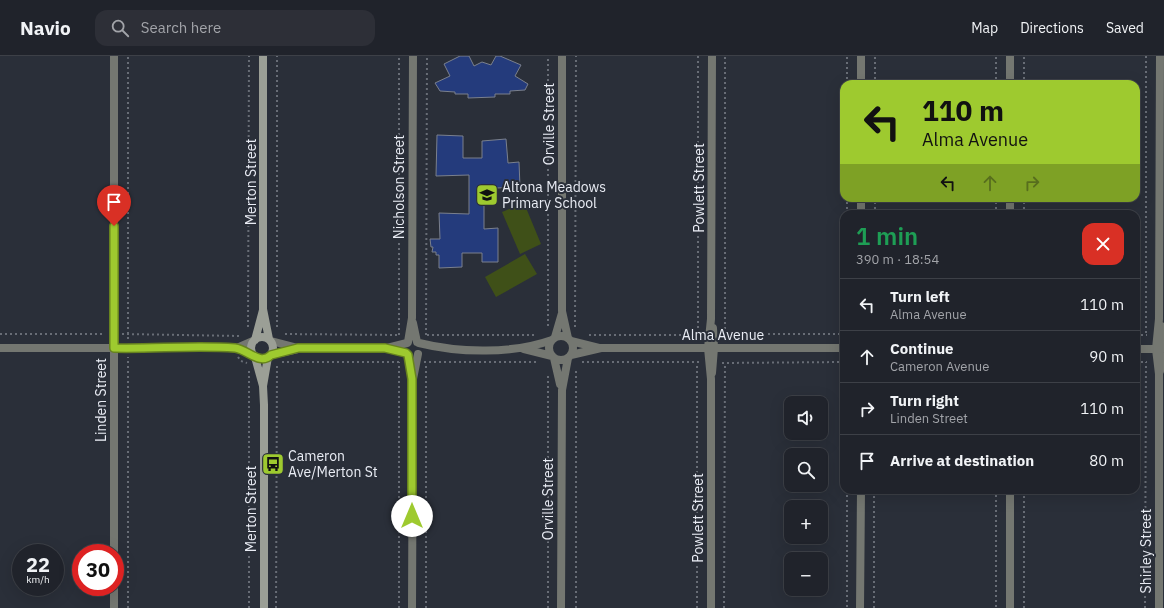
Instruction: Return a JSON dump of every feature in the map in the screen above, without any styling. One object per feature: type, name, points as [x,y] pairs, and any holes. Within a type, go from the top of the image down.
[{"type":"street","name":"Linden Street","points":[[114,56],[114,544]]},
{"type":"street","name":"Merton Street","points":[[263,56],[263,309],[270,340]]},
{"type":"street","name":"Nicholson Street","points":[[413,56],[413,340]]},
{"type":"street","name":"Orville Street","points":[[562,56],[562,328],[570,339]]},
{"type":"street","name":"Powlett Street","points":[[711,608],[712,56]]},
{"type":"street","points":[[861,56],[861,80]]},
{"type":"street","points":[[1010,56],[1010,80]]},
{"type":"street","name":"Shirley Street","points":[[1159,608],[1159,374],[1162,362],[1159,319],[1160,56]]},
{"type":"street","name":"Merton Street","points":[[254,340],[263,309]]},
{"type":"street","name":"Orville Street","points":[[554,339],[562,328]]},
{"type":"street","points":[[237,348],[260,337],[298,348],[385,348],[413,340],[441,348],[463,350],[518,348],[543,343],[562,336],[570,339],[574,348],[571,359],[561,360],[542,353],[518,348]]},
{"type":"street","points":[[553,357],[549,346],[554,339]]},
{"type":"street","name":"Alma Avenue","points":[[570,339],[601,348],[840,348]]},
{"type":"street","points":[[254,340],[251,348],[255,356]]},
{"type":"street","points":[[270,340],[274,348],[270,356]]},
{"type":"street","points":[[413,340],[421,348],[419,353]]},
{"type":"street","points":[[412,608],[412,379],[410,358],[404,349],[413,340]]},
{"type":"street","points":[[0,348],[237,348],[262,359],[298,348]]},
{"type":"street","points":[[385,348],[410,358]]},
{"type":"street","points":[[410,358],[419,353],[441,348]]},
{"type":"street","name":"Alma Avenue","points":[[571,359],[601,348]]},
{"type":"street","points":[[1140,349],[1161,349]]},
{"type":"street","name":"Merton Street","points":[[255,356],[263,386]]},
{"type":"street","name":"Merton Street","points":[[264,608],[263,386],[270,356]]},
{"type":"street","name":"Orville Street","points":[[553,357],[561,368],[562,390],[561,608]]},
{"type":"street","name":"Orville Street","points":[[561,368],[571,359]]},
{"type":"street","points":[[860,608],[861,494]]},
{"type":"street","points":[[1010,494],[1010,608]]},
{"type":"street","points":[[114,596],[114,608]]},
{"type":"path","points":[[128,56],[128,608]]},
{"type":"path","points":[[248,332],[249,56]]},
{"type":"path","points":[[267,327],[277,327],[277,56]]},
{"type":"path","points":[[399,56],[399,335]]},
{"type":"path","points":[[426,56],[426,335]]},
{"type":"path","points":[[548,56],[548,330]]},
{"type":"path","points":[[548,326],[575,329],[576,56]]},
{"type":"path","points":[[698,56],[698,335]]},
{"type":"path","points":[[725,56],[725,334]]},
{"type":"path","points":[[847,56],[847,80]]},
{"type":"path","points":[[875,56],[875,80]]},
{"type":"path","points":[[996,56],[996,80]]},
{"type":"path","points":[[1024,56],[1024,80]]},
{"type":"path","points":[[1146,56],[1146,335]]},
{"type":"path","points":[[248,327],[258,327]]},
{"type":"path","points":[[0,334],[243,336]]},
{"type":"path","points":[[284,334],[399,335],[413,340],[426,335],[542,335],[543,343]]},
{"type":"path","points":[[583,335],[840,334]]},
{"type":"path","points":[[238,336],[238,359],[249,364]]},
{"type":"path","points":[[276,608],[277,362],[399,362],[410,358],[426,362],[542,362],[542,353]]},
{"type":"path","points":[[571,359],[698,363],[840,362]]},
{"type":"path","points":[[399,362],[399,608]]},
{"type":"path","points":[[426,362],[426,608]]},
{"type":"path","points":[[724,608],[725,362]]},
{"type":"path","points":[[1145,608],[1146,362]]},
{"type":"path","points":[[697,608],[698,363]]},
{"type":"path","points":[[249,368],[249,608]]},
{"type":"path","points":[[548,608],[548,368],[576,368],[576,608]]},
{"type":"path","points":[[847,494],[847,608]]},
{"type":"path","points":[[874,494],[874,608]]},
{"type":"path","points":[[996,494],[996,608]]},
{"type":"path","points":[[1024,494],[1024,608]]},
{"type":"green space","points":[[524,203],[541,244],[520,254],[502,212]]},
{"type":"green space","points":[[525,254],[537,274],[496,297],[485,277]]},
{"type":"building","points":[[460,56],[469,56],[474,66],[482,62],[491,65],[496,56],[500,56],[521,65],[515,76],[528,84],[525,90],[510,91],[510,94],[495,94],[495,97],[468,98],[468,94],[455,94],[455,92],[440,91],[435,83],[450,76],[444,64]]},
{"type":"building","points":[[437,135],[463,136],[463,158],[482,158],[482,141],[506,139],[508,163],[519,162],[520,187],[496,188],[496,198],[484,198],[484,229],[498,228],[498,262],[482,262],[482,253],[462,253],[462,267],[439,268],[439,255],[436,255],[436,252],[432,252],[433,247],[431,247],[430,239],[440,239],[439,213],[469,214],[469,175],[436,176]]},
{"type":"place","name":"Altona Meadows Primary School","points":[[487,195]]},
{"type":"place","name":"Cameron Ave/Merton St","points":[[273,464]]},
{"type":"route","points":[[114,226],[114,348],[237,348],[262,359],[298,348],[385,348],[406,353],[408,355],[412,379],[412,516]]}]
